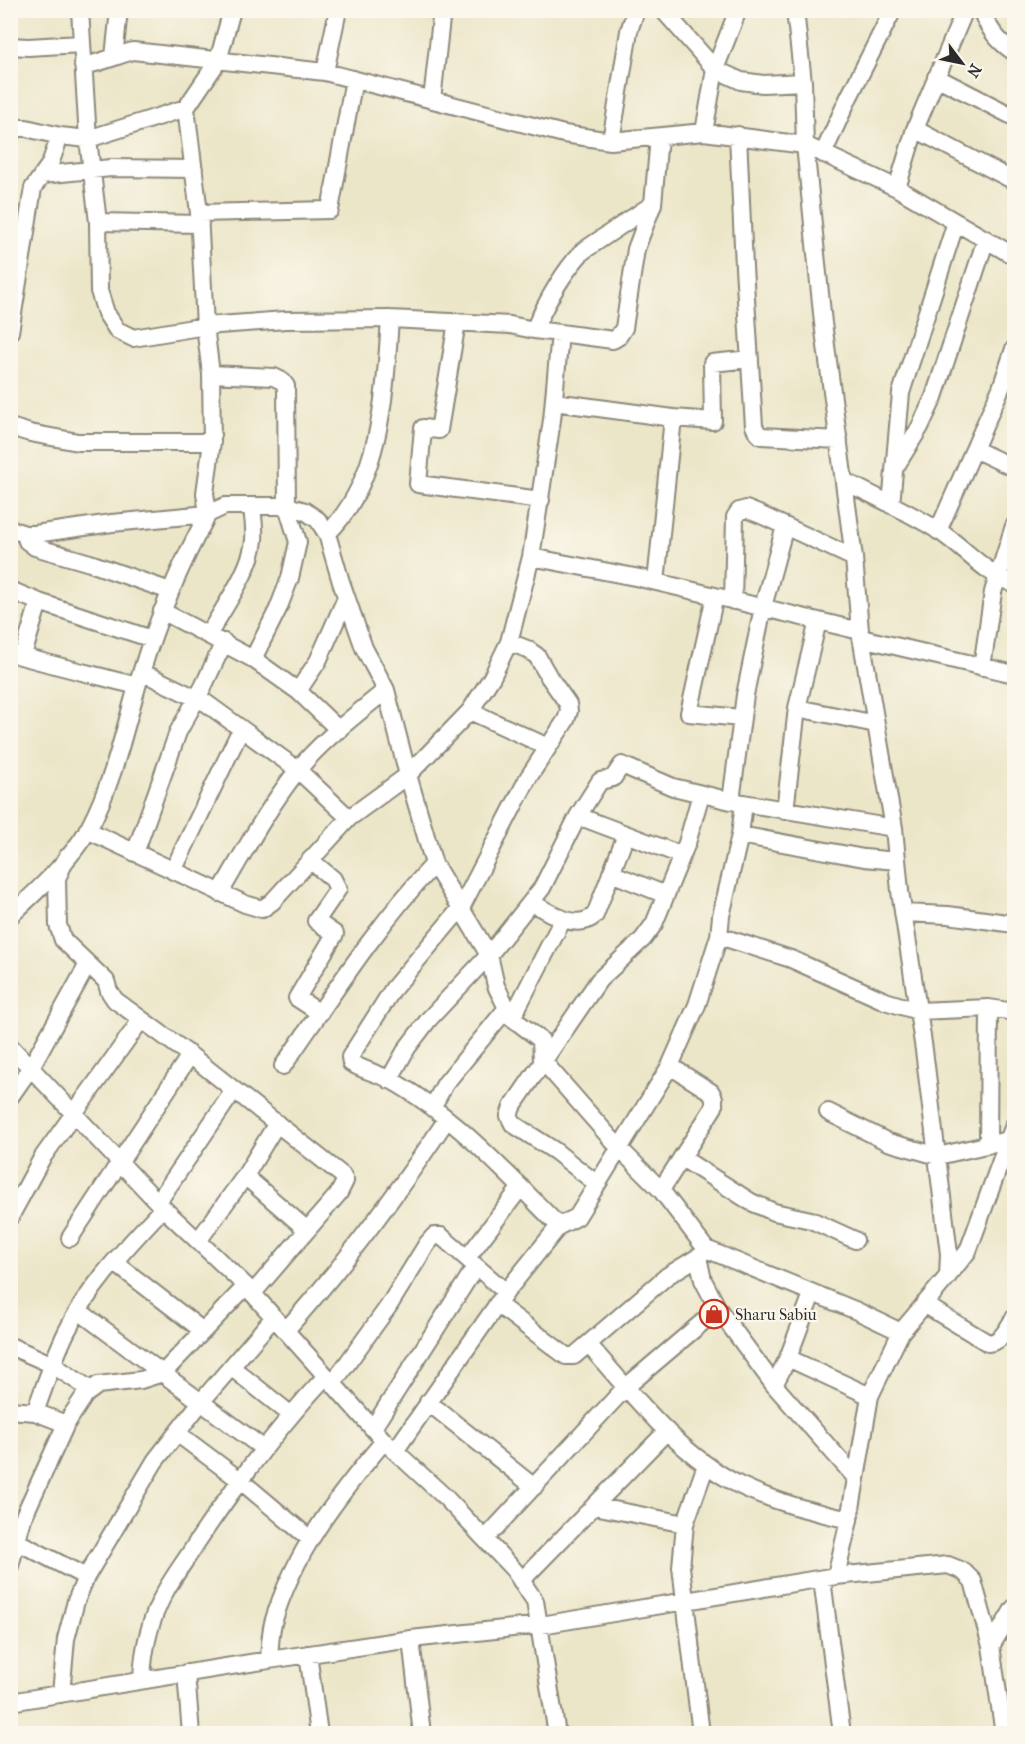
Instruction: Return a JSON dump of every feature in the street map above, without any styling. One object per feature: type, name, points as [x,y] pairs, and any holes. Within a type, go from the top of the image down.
[{"type":"street","points":[[80,10],[88,139],[99,222],[99,291],[106,313],[117,330],[133,338],[205,326],[286,320],[390,319],[510,325],[613,340],[624,328],[636,249],[653,204],[659,137]]},
{"type":"street","points":[[114,57],[119,10]]},
{"type":"street","points":[[10,128],[26,128],[60,136],[88,139],[186,108],[218,62],[232,10]]},
{"type":"street","points":[[325,72],[338,10]]},
{"type":"street","points":[[432,100],[442,10]]},
{"type":"street","points":[[611,141],[629,31],[636,10]]},
{"type":"street","points":[[663,10],[715,69],[741,81],[763,84],[803,82]]},
{"type":"street","points":[[705,132],[715,69],[738,10]]},
{"type":"street","points":[[795,10],[803,82],[805,144],[823,323],[854,558],[860,634],[894,828],[903,913],[938,1156],[949,1254],[948,1276]]},
{"type":"street","points":[[823,154],[892,10]]},
{"type":"street","points":[[897,188],[915,129],[965,10]]},
{"type":"street","points":[[981,10],[993,34],[1001,44],[1014,52]]},
{"type":"street","points":[[10,46],[81,44]]},
{"type":"street","points":[[83,66],[133,51],[325,72],[564,134],[611,141],[705,132],[805,144],[897,188],[1014,256]]},
{"type":"street","points":[[936,77],[1014,117]]},
{"type":"street","points":[[99,222],[330,210],[354,80]]},
{"type":"street","points":[[10,916],[33,895],[67,857],[87,830],[115,770],[139,680],[162,611],[208,514],[205,494],[212,442],[212,374],[205,326],[199,218],[186,108]]},
{"type":"street","points":[[915,129],[1014,181]]},
{"type":"street","points":[[738,135],[754,426],[761,436],[771,438],[839,440]]},
{"type":"street","points":[[10,332],[33,188],[56,149],[60,136]]},
{"type":"street","points":[[42,175],[111,168],[194,169]]},
{"type":"street","points":[[534,330],[542,312],[583,251],[653,204]]},
{"type":"street","points":[[891,505],[901,393],[956,222]]},
{"type":"street","points":[[895,468],[920,427],[934,397],[986,239]]},
{"type":"street","points":[[327,534],[339,522],[367,468],[386,388],[390,319]]},
{"type":"street","points":[[457,322],[439,430],[423,428],[418,484],[541,500]]},
{"type":"street","points":[[87,830],[220,893],[262,909],[272,902],[349,818],[408,775],[470,711],[492,676],[508,642],[531,556],[554,402],[560,333]]},
{"type":"street","points":[[938,531],[1001,388],[1014,349]]},
{"type":"street","points":[[554,402],[712,421],[712,363],[750,359]]},
{"type":"street","points":[[212,374],[274,377],[286,386],[287,506],[298,542],[290,578],[254,659]]},
{"type":"street","points":[[656,582],[672,418]]},
{"type":"street","points":[[10,427],[78,442],[94,440],[212,442]]},
{"type":"street","points":[[974,449],[1014,468]]},
{"type":"street","points":[[844,482],[938,531],[997,577],[1014,584]]},
{"type":"street","points":[[18,532],[208,514],[225,506],[287,506],[305,512],[318,520],[327,534],[364,648],[386,690],[434,864],[489,955],[496,986],[509,1013],[541,1040],[542,1060],[620,1149],[661,1190],[702,1253],[703,1280],[718,1309],[774,1385],[856,1478]]},
{"type":"street","points":[[135,853],[178,732],[197,697],[217,638],[252,552],[254,539],[252,507]]},
{"type":"street","points":[[733,601],[735,518],[739,511],[746,509],[854,558]]},
{"type":"street","points":[[268,1660],[272,1625],[285,1587],[310,1539],[346,1487],[384,1440],[428,1402],[501,1298],[559,1226],[577,1217],[670,1066],[697,1005],[719,936],[721,916],[740,835],[738,802],[741,718],[763,607],[785,526]]},
{"type":"street","points":[[982,667],[993,592],[1014,526]]},
{"type":"street","points":[[18,532],[35,547],[90,563],[170,591]]},
{"type":"street","points":[[531,556],[763,607],[1014,674]]},
{"type":"street","points":[[10,590],[39,602],[152,639]]},
{"type":"street","points":[[716,596],[689,713],[741,718]]},
{"type":"street","points":[[298,690],[318,661],[346,598]]},
{"type":"street","points":[[39,602],[17,654],[63,669],[139,680],[152,677],[197,697],[298,770],[349,818]]},
{"type":"street","points":[[162,611],[254,659],[298,690],[339,730]]},
{"type":"street","points":[[785,811],[797,708],[818,621]]},
{"type":"street","points":[[508,642],[527,649],[537,656],[568,704],[569,711],[566,720],[528,778],[461,908],[393,989],[350,1056],[351,1063],[389,1080],[447,1119],[493,1159],[559,1226]]},
{"type":"street","points":[[220,893],[268,811],[298,770],[339,730],[386,690]]},
{"type":"street","points":[[797,708],[876,724]]},
{"type":"street","points":[[470,711],[548,747]]},
{"type":"street","points":[[173,871],[242,729]]},
{"type":"street","points":[[389,1080],[407,1048],[429,1019],[489,955],[532,903],[542,888],[578,816],[600,781],[613,778],[622,765],[673,787],[701,794],[785,811],[894,828]]},
{"type":"street","points":[[597,1184],[555,1151],[513,1124],[509,1116],[512,1107],[542,1060],[599,980],[643,939],[654,924],[687,843],[701,794]]},
{"type":"street","points":[[578,816],[681,855]]},
{"type":"street","points":[[532,903],[563,919],[578,923],[588,921],[595,915],[626,835]]},
{"type":"street","points":[[740,835],[864,858],[897,861]]},
{"type":"street","points":[[10,1566],[23,1518],[66,1424],[85,1395],[98,1385],[141,1380],[163,1373],[307,1230],[339,1193],[345,1181],[342,1175],[277,1123],[116,1000],[109,991],[106,981],[63,940],[58,925],[57,878],[67,857]]},
{"type":"street","points":[[310,860],[333,879],[338,889],[316,921],[334,934],[297,998],[320,1013]]},
{"type":"street","points":[[283,1066],[372,936],[434,864]]},
{"type":"street","points":[[611,873],[666,895]]},
{"type":"street","points":[[903,913],[948,915],[1014,924]]},
{"type":"street","points":[[432,1108],[445,1084],[509,1013],[563,919]]},
{"type":"street","points":[[719,936],[791,959],[885,1001],[918,1011],[989,1008],[1014,1012]]},
{"type":"street","points":[[10,1097],[31,1067],[88,964]]},
{"type":"street","points":[[988,1145],[989,1008]]},
{"type":"street","points":[[10,1217],[14,1199],[141,1020]]},
{"type":"street","points":[[10,1046],[160,1205],[249,1289],[384,1440],[445,1497],[514,1570],[535,1601],[557,1734]]},
{"type":"street","points":[[70,1238],[190,1055]]},
{"type":"street","points":[[661,1190],[714,1107],[711,1092],[670,1066]]},
{"type":"street","points":[[35,1412],[67,1330],[89,1294],[160,1205],[234,1090]]},
{"type":"street","points":[[828,1112],[888,1142],[938,1156],[988,1145],[1011,1133]]},
{"type":"street","points":[[61,1694],[66,1640],[76,1601],[86,1577],[155,1461],[231,1367],[324,1288],[394,1198],[447,1119]]},
{"type":"street","points":[[198,1241],[245,1176],[277,1123]]},
{"type":"street","points":[[842,1734],[829,1577],[849,1520],[870,1396],[901,1332],[968,1251],[1011,1133]]},
{"type":"street","points":[[682,1158],[752,1202],[774,1212],[811,1220],[855,1240]]},
{"type":"street","points":[[245,1176],[307,1230]]},
{"type":"street","points":[[384,1440],[471,1262],[521,1187]]},
{"type":"street","points":[[142,1680],[143,1654],[164,1593],[216,1514],[290,1414],[330,1379],[388,1307],[426,1244],[434,1236],[441,1236],[471,1262],[501,1298],[566,1356],[574,1356],[666,1276],[702,1253]]},
{"type":"street","points":[[702,1253],[856,1311],[901,1332]]},
{"type":"street","points":[[114,1262],[203,1331]]},
{"type":"street","points":[[774,1385],[788,1358],[812,1294]]},
{"type":"street","points":[[924,1304],[988,1343],[995,1343],[1002,1337],[1014,1318]]},
{"type":"street","points":[[484,1539],[626,1387],[718,1309]]},
{"type":"street","points":[[79,1311],[264,1449]]},
{"type":"street","points":[[588,1344],[667,1431],[706,1466],[740,1485],[789,1505],[849,1520]]},
{"type":"street","points":[[10,1346],[53,1365],[91,1390]]},
{"type":"street","points":[[788,1358],[870,1396]]},
{"type":"street","points":[[231,1367],[290,1414]]},
{"type":"street","points":[[428,1402],[534,1487]]},
{"type":"street","points":[[10,1410],[35,1412],[66,1424]]},
{"type":"street","points":[[521,1581],[667,1431]]},
{"type":"street","points":[[177,1433],[310,1539]]},
{"type":"street","points":[[700,1734],[681,1567],[685,1524],[706,1466]]},
{"type":"street","points":[[594,1506],[685,1524]]},
{"type":"street","points":[[16,1541],[86,1577]]},
{"type":"street","points":[[10,1702],[411,1639],[540,1625],[829,1577],[948,1565],[963,1570],[973,1581],[991,1646],[1004,1728]]},
{"type":"street","points":[[991,1646],[1014,1608]]},
{"type":"street","points":[[411,1639],[422,1734]]},
{"type":"street","points":[[308,1654],[319,1734]]},
{"type":"street","points":[[186,1673],[191,1734]]},
{"type":"street","points":[[1004,1728],[1014,1705]]},
{"type":"place","name":"Sharu Sabiu","points":[[714,1314]]}]
